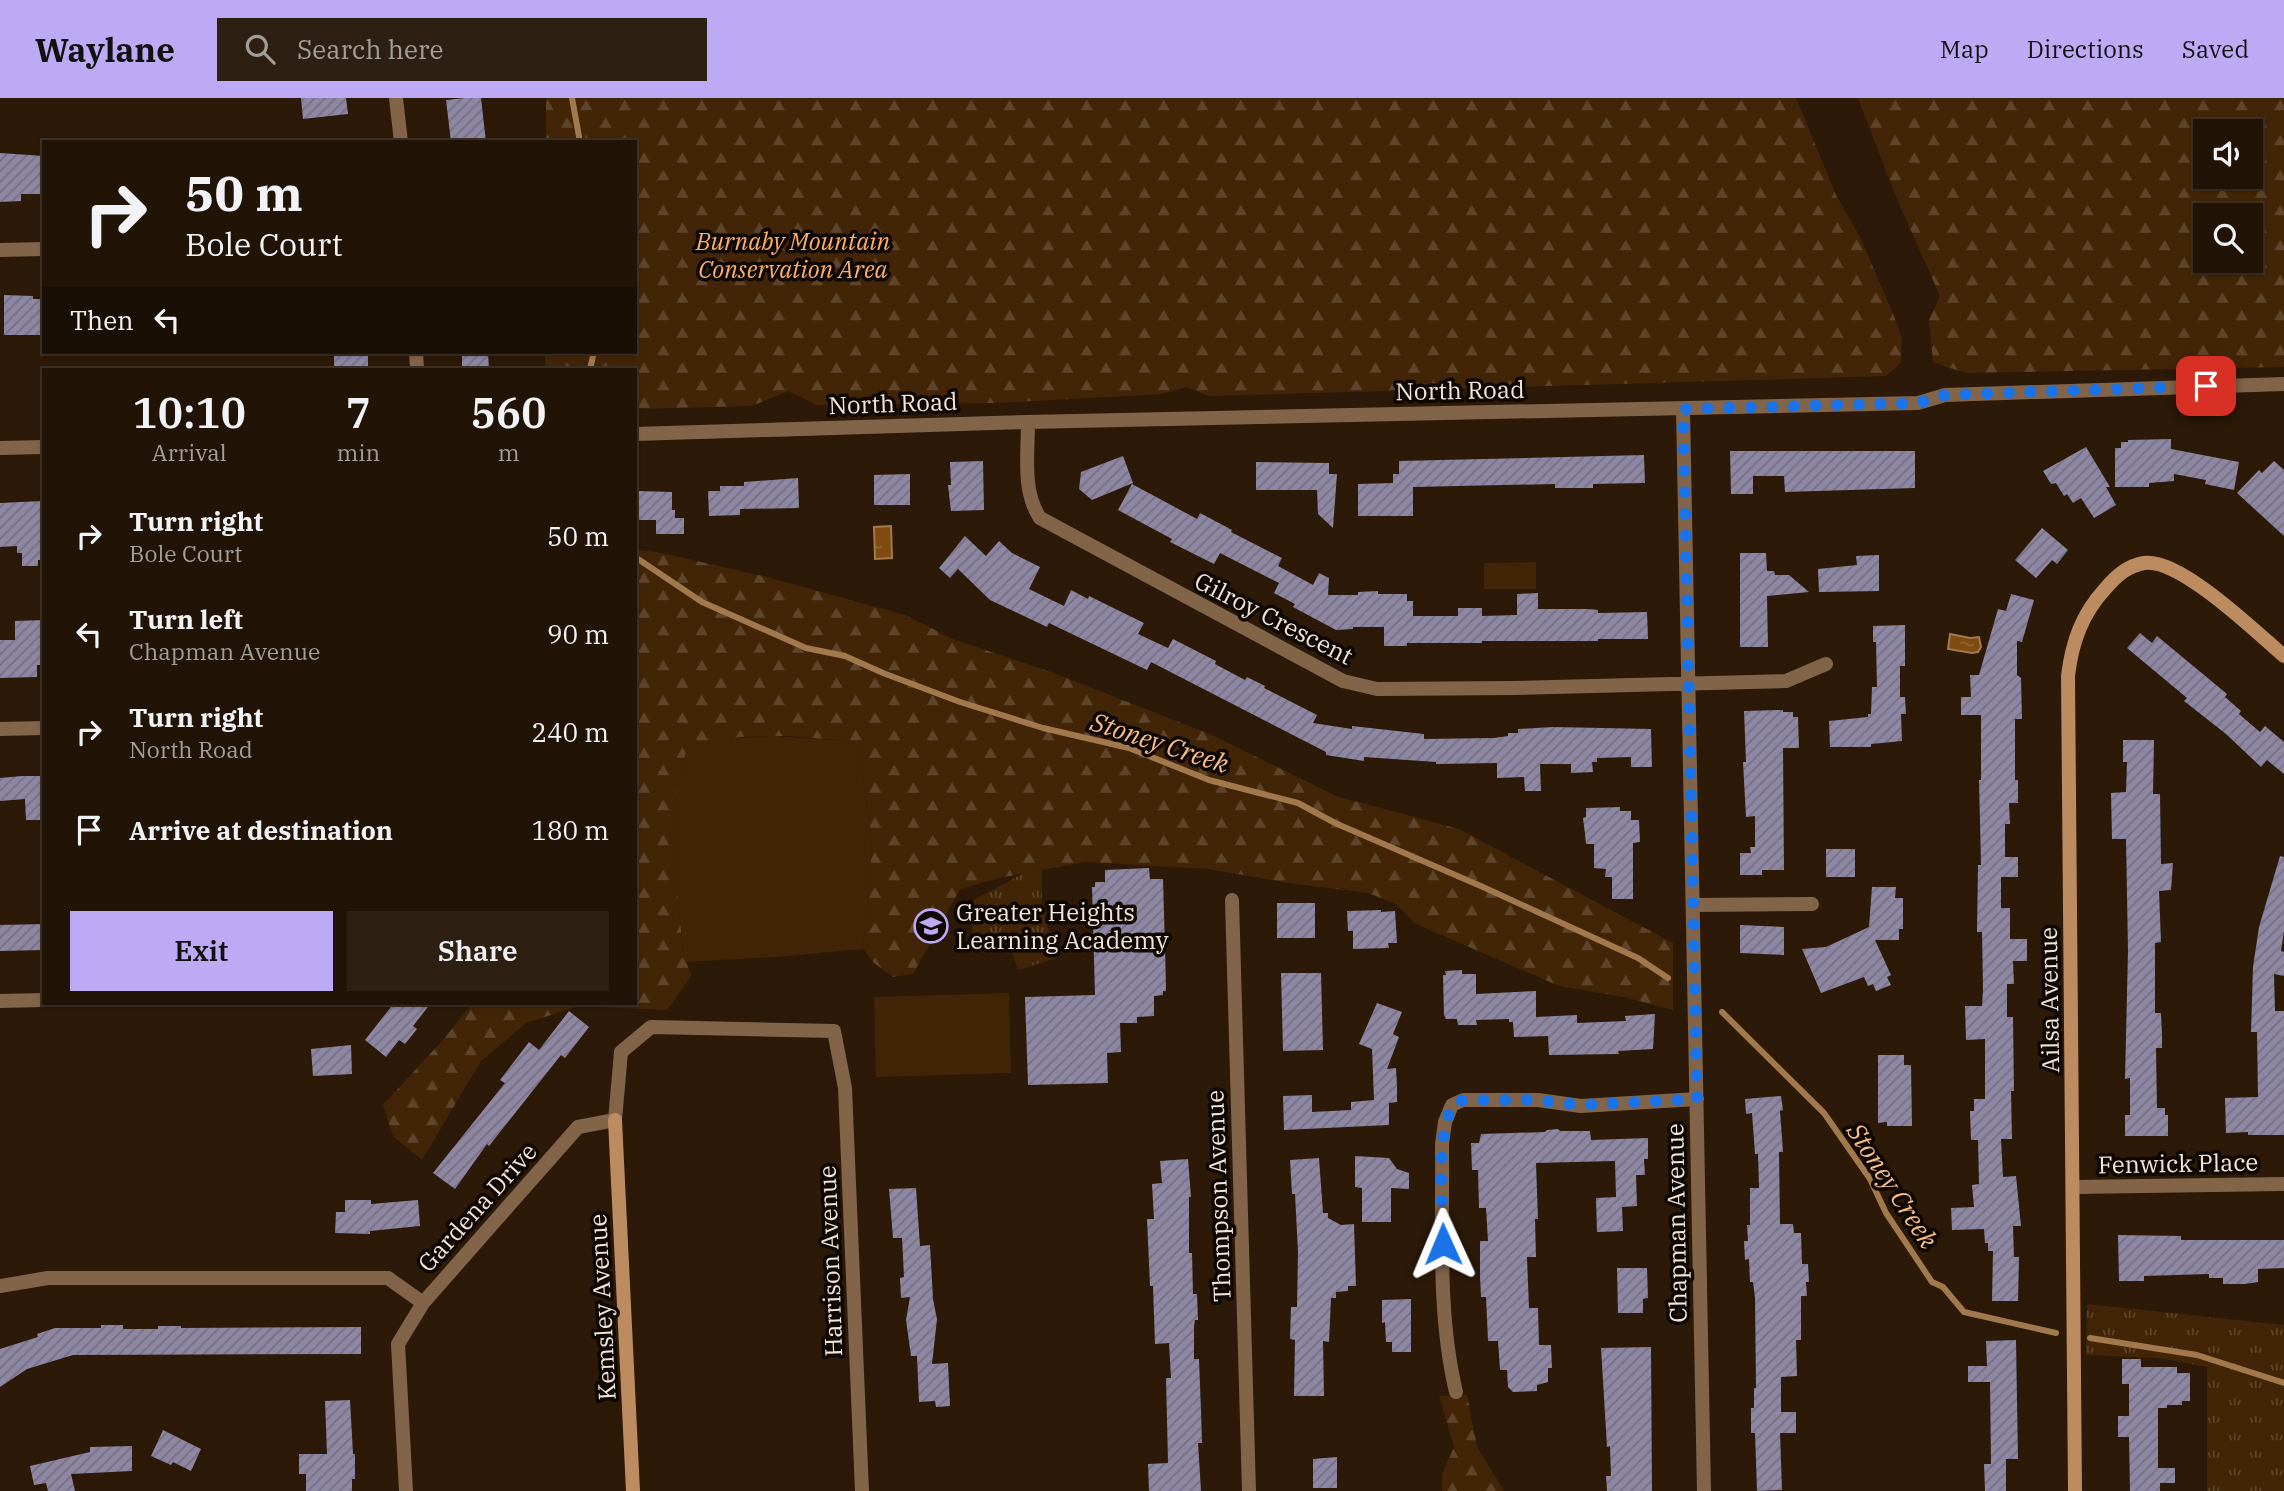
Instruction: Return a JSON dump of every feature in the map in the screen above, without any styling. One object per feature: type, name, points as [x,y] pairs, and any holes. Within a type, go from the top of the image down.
[{"type":"street","points":[[396,98],[401,140]]},
{"type":"street","points":[[0,250],[42,249]]},
{"type":"street","name":"North Road","points":[[637,433],[1918,403],[1945,395],[2284,384]]},
{"type":"street","name":"Chapman Avenue","points":[[1683,409],[1704,1491]]},
{"type":"street","name":"Gilroy Crescent","points":[[1028,422],[1029,491],[1041,519],[1343,681],[1377,689],[1786,681],[1826,664]]},
{"type":"street","points":[[0,448],[42,447]]},
{"type":"street","name":"Ailsa Avenue","points":[[2075,1491],[2068,676],[2072,648],[2081,624],[2103,591],[2123,570],[2146,562],[2166,565],[2186,575],[2284,656]]},
{"type":"street","points":[[0,729],[42,728]]},
{"type":"street","name":"Thompson Avenue","points":[[1232,901],[1249,1491]]},
{"type":"street","points":[[1693,905],[1812,904]]},
{"type":"street","points":[[0,1001],[42,1000]]},
{"type":"street","name":"Harrison Avenue","points":[[615,1120],[621,1052],[651,1027],[834,1031],[845,1088],[862,1491]]},
{"type":"street","points":[[1456,1392],[1447,1354],[1444,1319],[1442,1144],[1445,1122],[1452,1105],[1463,1100],[1538,1100],[1581,1105],[1697,1099]]},
{"type":"street","name":"Gardena Drive","points":[[0,1286],[48,1278],[388,1278],[423,1303],[578,1127],[615,1120]]},
{"type":"street","name":"Kemsley Avenue","points":[[615,1120],[634,1491]]},
{"type":"street","name":"Fenwick Place","points":[[2074,1187],[2284,1184]]},
{"type":"street","points":[[406,1491],[398,1343],[423,1303]]},
{"type":"green space","name":"Burnaby Mountain Conservation Area","points":[[546,98],[1796,98],[1836,195],[1860,237],[1894,316],[1902,338],[1901,363],[1886,376],[1209,396],[1186,387],[1162,394],[996,403],[817,405],[788,391],[752,406],[637,409],[637,368],[545,368],[545,354],[637,354],[637,140],[546,140]]},
{"type":"green space","points":[[1858,98],[2284,98],[2284,367],[1965,373],[1933,362],[1929,320],[1940,296],[1897,199]]},
{"type":"green space","points":[[637,550],[657,552],[767,577],[905,615],[953,639],[1051,672],[1212,735],[1336,796],[1459,829],[1673,943],[1673,1010],[1624,997],[1559,986],[1416,924],[1396,904],[1368,893],[1208,869],[1085,862],[999,878],[960,889],[913,974],[893,977],[874,963],[863,949],[872,847],[859,742],[788,736],[740,737],[687,748],[677,794],[676,877],[683,950],[691,976],[667,1010],[579,1006],[526,1023],[481,1061],[422,1160],[393,1136],[383,1105],[471,1005],[637,1005]]},
{"type":"green space","points":[[1536,562],[1536,589],[1484,589],[1484,563]]},
{"type":"green space","points":[[773,736],[859,742],[872,847],[863,949],[686,962],[676,877],[677,794],[687,747],[734,738]]},
{"type":"green space","points":[[1042,870],[1042,906],[1057,958],[1018,970],[1009,943],[994,947],[973,938],[970,902],[1024,873]]},
{"type":"green space","points":[[1009,993],[1011,1073],[876,1077],[874,997]]},
{"type":"green space","points":[[2087,1304],[2284,1325],[2284,1491],[2207,1491],[2207,1367],[2159,1358],[2086,1355]]},
{"type":"green space","points":[[1467,1395],[1477,1447],[1504,1491],[1442,1491],[1442,1474],[1454,1447],[1439,1396]]},
{"type":"water","points":[[891,526],[892,558],[875,559],[874,527]]},
{"type":"water","points":[[1950,634],[1979,637],[1981,647],[1978,652],[1972,653],[1948,649]]},
{"type":"building","points":[[301,98],[346,98],[348,114],[303,119]]},
{"type":"building","points":[[481,98],[486,140],[451,140],[446,100]]},
{"type":"building","points":[[0,153],[42,156],[42,194],[21,194],[21,201],[0,202]]},
{"type":"building","points":[[4,295],[42,299],[40,335],[4,335]]},
{"type":"building","points":[[334,354],[368,354],[368,368],[334,368]]},
{"type":"building","points":[[462,354],[488,354],[489,368],[462,368]]},
{"type":"building","points":[[2171,439],[2171,449],[2239,462],[2234,490],[2205,484],[2206,480],[2174,474],[2174,481],[2149,483],[2149,487],[2115,487],[2115,448],[2121,448],[2121,442]]},
{"type":"building","points":[[2086,447],[2110,487],[2106,487],[2116,505],[2094,518],[2081,498],[2073,503],[2067,494],[2064,496],[2056,483],[2051,484],[2043,471]]},
{"type":"building","points":[[1730,451],[1915,451],[1915,488],[1785,492],[1784,476],[1753,476],[1753,494],[1731,494]]},
{"type":"building","points":[[1644,455],[1645,483],[1593,484],[1593,488],[1555,488],[1555,484],[1413,487],[1413,516],[1358,516],[1358,484],[1393,483],[1393,474],[1399,474],[1399,461]]},
{"type":"building","points":[[1123,456],[1133,483],[1092,500],[1079,489],[1081,472]]},
{"type":"building","points":[[983,461],[984,510],[951,511],[948,485],[951,485],[950,462]]},
{"type":"building","points":[[2274,461],[2284,470],[2284,536],[2237,493],[2259,470],[2262,473]]},
{"type":"building","points":[[1256,462],[1329,463],[1329,474],[1337,474],[1333,528],[1318,514],[1317,490],[1256,490]]},
{"type":"building","points":[[910,474],[910,505],[874,505],[874,475]]},
{"type":"building","points":[[798,478],[799,508],[740,509],[740,515],[709,516],[708,491],[720,491],[720,486],[744,486],[744,482]]},
{"type":"building","points":[[1132,484],[1197,519],[1200,513],[1232,530],[1231,532],[1282,558],[1278,566],[1313,585],[1319,573],[1329,578],[1328,595],[1358,595],[1358,592],[1378,591],[1378,594],[1407,594],[1407,601],[1413,601],[1413,616],[1458,616],[1458,608],[1482,608],[1482,616],[1517,615],[1517,594],[1538,593],[1538,609],[1588,609],[1598,610],[1598,613],[1647,612],[1648,639],[1482,641],[1384,646],[1384,627],[1336,630],[1293,607],[1295,604],[1274,593],[1279,583],[1220,553],[1214,564],[1170,542],[1172,539],[1118,510]]},
{"type":"building","points":[[638,491],[672,492],[672,510],[675,510],[675,518],[684,518],[684,534],[656,534],[656,520],[638,520]]},
{"type":"building","points":[[42,501],[42,560],[38,560],[38,566],[22,566],[22,553],[17,553],[17,546],[0,547],[0,503]]},
{"type":"building","points":[[2042,528],[2068,550],[2057,564],[2052,560],[2036,578],[2015,560]]},
{"type":"building","points":[[965,536],[986,556],[999,541],[1012,553],[1040,567],[1029,589],[1064,606],[1071,590],[1088,599],[1089,596],[1144,623],[1138,634],[1168,648],[1173,639],[1216,661],[1215,664],[1245,680],[1247,677],[1317,715],[1313,723],[1352,729],[1352,726],[1424,734],[1424,739],[1494,738],[1518,733],[1518,729],[1553,727],[1651,729],[1652,767],[1631,767],[1631,757],[1597,758],[1597,762],[1592,762],[1593,772],[1571,773],[1571,764],[1540,764],[1541,791],[1525,791],[1524,777],[1497,778],[1497,763],[1436,764],[1364,757],[1364,761],[1326,755],[1326,752],[1151,662],[1147,670],[1049,623],[1047,627],[990,600],[958,569],[950,578],[939,568]]},
{"type":"building","points":[[1740,553],[1766,553],[1767,571],[1774,571],[1775,575],[1789,575],[1809,592],[1767,596],[1768,647],[1740,647]]},
{"type":"building","points":[[1879,555],[1879,591],[1819,592],[1818,569],[1857,565],[1856,556]]},
{"type":"building","points":[[2011,594],[2034,600],[2022,642],[2017,641],[2017,675],[2021,678],[2022,719],[2015,719],[2015,780],[2018,780],[2018,803],[2009,803],[2010,824],[2005,824],[2005,857],[2018,857],[2018,877],[2001,877],[2001,908],[2010,908],[2010,939],[2027,939],[2027,961],[2013,961],[2014,984],[2007,984],[2007,1017],[2013,1017],[2014,1091],[2011,1091],[2012,1139],[2001,1139],[2003,1177],[2016,1176],[2021,1226],[2013,1226],[2014,1257],[2019,1257],[2018,1301],[1992,1301],[1993,1251],[1988,1251],[1984,1229],[1952,1230],[1951,1208],[1974,1207],[1972,1185],[1979,1184],[1978,1140],[1971,1140],[1970,1111],[1974,1111],[1974,1099],[1985,1099],[1985,1039],[1966,1040],[1965,1006],[1982,1006],[1983,990],[1982,932],[1977,932],[1978,865],[1981,865],[1981,715],[1961,715],[1961,697],[1971,697],[1970,675],[1979,675],[1998,609],[2006,611]]},
{"type":"building","points":[[42,620],[42,665],[37,665],[37,677],[0,678],[0,640],[15,640],[15,621]]},
{"type":"building","points":[[1905,625],[1905,666],[1900,666],[1900,697],[1905,697],[1906,714],[1901,714],[1902,741],[1871,744],[1871,747],[1830,747],[1829,721],[1868,717],[1868,714],[1871,714],[1872,687],[1877,687],[1873,626]]},
{"type":"building","points":[[2140,633],[2152,643],[2157,636],[2227,694],[2225,697],[2241,711],[2239,714],[2260,732],[2265,726],[2284,742],[2284,774],[2267,760],[2261,767],[2226,734],[2184,701],[2187,698],[2127,648]]},
{"type":"building","points":[[1744,711],[1793,712],[1793,717],[1798,717],[1799,748],[1783,748],[1784,870],[1762,870],[1762,875],[1740,875],[1740,853],[1751,853],[1750,847],[1755,847],[1755,816],[1746,817]]},
{"type":"building","points":[[2123,740],[2154,740],[2153,794],[2160,794],[2161,864],[2173,863],[2171,890],[2159,891],[2161,942],[2155,943],[2155,1013],[2161,1013],[2162,1034],[2162,1048],[2156,1048],[2157,1108],[2165,1108],[2165,1115],[2168,1115],[2168,1136],[2125,1136],[2125,1115],[2130,1115],[2130,1078],[2125,1079],[2128,951],[2126,839],[2112,839],[2111,793],[2126,792],[2127,762],[2123,762]]},
{"type":"building","points":[[42,776],[42,820],[26,820],[25,799],[0,801],[0,778]]},
{"type":"building","points":[[1620,807],[1620,811],[1631,811],[1631,820],[1639,820],[1640,842],[1633,843],[1633,899],[1612,899],[1612,877],[1605,877],[1606,869],[1594,868],[1594,844],[1586,844],[1583,818],[1586,817],[1586,808]]},
{"type":"building","points":[[1826,849],[1855,849],[1855,877],[1826,877]]},
{"type":"building","points":[[2280,856],[2284,857],[2284,931],[2281,951],[2284,952],[2284,976],[2274,974],[2275,1011],[2284,1011],[2284,1135],[2226,1133],[2225,1098],[2258,1097],[2257,1032],[2251,1032],[2253,967],[2259,927]]},
{"type":"building","points":[[1149,868],[1150,879],[1163,879],[1166,991],[1163,991],[1163,995],[1154,996],[1154,1016],[1137,1017],[1137,1023],[1120,1023],[1121,1052],[1107,1053],[1108,1083],[1028,1085],[1025,997],[1095,995],[1092,887],[1095,887],[1095,882],[1105,882],[1105,870]]},
{"type":"building","points":[[1872,887],[1896,887],[1895,898],[1903,898],[1903,929],[1899,929],[1899,940],[1875,940],[1891,975],[1887,977],[1891,985],[1876,991],[1873,984],[1868,986],[1864,977],[1821,993],[1802,949],[1826,947],[1869,927]]},
{"type":"building","points":[[1277,903],[1315,903],[1315,938],[1277,938]]},
{"type":"building","points":[[1347,911],[1395,911],[1397,943],[1388,943],[1389,948],[1353,949],[1353,931],[1348,931]]},
{"type":"building","points":[[42,924],[42,950],[0,951],[0,925]]},
{"type":"building","points":[[1740,925],[1784,927],[1784,955],[1740,953]]},
{"type":"building","points":[[1462,970],[1462,974],[1476,974],[1476,994],[1536,991],[1536,1017],[1577,1015],[1577,1023],[1626,1021],[1625,1016],[1655,1014],[1653,1049],[1618,1051],[1619,1054],[1549,1055],[1548,1036],[1514,1037],[1513,1022],[1509,1022],[1509,1019],[1476,1020],[1477,1025],[1458,1025],[1457,1019],[1446,1019],[1444,1015],[1443,975],[1446,975],[1445,971]]},
{"type":"building","points":[[1281,973],[1321,973],[1323,1050],[1283,1051]]},
{"type":"building","points":[[1377,1003],[1402,1012],[1393,1034],[1399,1037],[1387,1069],[1396,1068],[1397,1086],[1397,1102],[1389,1103],[1389,1125],[1284,1130],[1283,1096],[1312,1095],[1312,1112],[1351,1110],[1351,1102],[1374,1100],[1372,1049],[1359,1044]]},
{"type":"building","points":[[392,1005],[429,1005],[413,1026],[417,1029],[405,1044],[399,1040],[386,1057],[365,1040]]},
{"type":"building","points":[[569,1011],[589,1027],[565,1058],[561,1055],[489,1146],[487,1144],[455,1189],[433,1173],[505,1083],[500,1080],[529,1042],[539,1050]]},
{"type":"building","points":[[351,1045],[352,1074],[313,1076],[311,1049]]},
{"type":"building","points":[[1878,1055],[1904,1055],[1904,1065],[1911,1065],[1912,1126],[1887,1126],[1887,1122],[1878,1123]]},
{"type":"building","points":[[1781,1096],[1783,1152],[1779,1152],[1780,1224],[1793,1224],[1794,1233],[1801,1233],[1802,1264],[1808,1264],[1809,1282],[1806,1282],[1807,1296],[1801,1296],[1801,1340],[1796,1340],[1797,1376],[1781,1377],[1781,1412],[1796,1412],[1796,1433],[1780,1433],[1782,1490],[1757,1491],[1755,1433],[1751,1433],[1751,1408],[1754,1408],[1756,1388],[1755,1298],[1753,1282],[1750,1282],[1749,1259],[1745,1260],[1744,1241],[1748,1241],[1747,1225],[1750,1225],[1750,1188],[1759,1188],[1758,1154],[1755,1154],[1752,1113],[1746,1114],[1745,1099]]},
{"type":"building","points":[[1558,1129],[1590,1131],[1591,1140],[1648,1138],[1648,1159],[1644,1159],[1645,1175],[1636,1175],[1637,1206],[1622,1207],[1623,1231],[1597,1232],[1596,1198],[1616,1197],[1615,1161],[1536,1163],[1538,1219],[1535,1219],[1536,1257],[1527,1257],[1529,1308],[1538,1308],[1539,1345],[1551,1345],[1552,1368],[1548,1368],[1548,1382],[1537,1385],[1537,1391],[1513,1392],[1508,1387],[1507,1370],[1500,1370],[1498,1341],[1488,1341],[1486,1297],[1481,1297],[1480,1276],[1480,1241],[1488,1241],[1486,1208],[1479,1208],[1478,1170],[1472,1170],[1471,1143],[1479,1143],[1481,1134],[1545,1132]]},
{"type":"building","points":[[1355,1156],[1389,1158],[1397,1169],[1409,1173],[1409,1189],[1391,1188],[1391,1222],[1362,1222],[1362,1188],[1355,1187]]},
{"type":"building","points":[[1319,1158],[1323,1213],[1328,1213],[1328,1218],[1341,1225],[1354,1224],[1356,1286],[1348,1286],[1348,1291],[1336,1292],[1336,1298],[1331,1298],[1329,1342],[1323,1341],[1324,1396],[1294,1396],[1295,1340],[1290,1339],[1291,1307],[1297,1307],[1298,1252],[1290,1160]]},
{"type":"building","points":[[1188,1159],[1191,1197],[1189,1253],[1192,1253],[1193,1294],[1197,1294],[1198,1320],[1195,1320],[1194,1326],[1194,1359],[1199,1359],[1202,1443],[1198,1443],[1201,1491],[1149,1491],[1148,1464],[1168,1463],[1166,1378],[1171,1378],[1169,1343],[1155,1344],[1147,1219],[1154,1219],[1152,1184],[1162,1183],[1160,1161]]},
{"type":"building","points":[[916,1188],[920,1246],[930,1245],[937,1319],[932,1364],[948,1363],[950,1406],[936,1407],[935,1401],[919,1402],[917,1356],[911,1356],[906,1320],[910,1297],[901,1298],[900,1278],[904,1277],[902,1238],[893,1238],[889,1189]]},
{"type":"building","points":[[345,1200],[371,1200],[371,1204],[418,1200],[420,1226],[370,1231],[370,1234],[335,1233],[336,1212],[345,1212]]},
{"type":"building","points":[[2118,1235],[2181,1236],[2181,1240],[2284,1240],[2284,1268],[2258,1269],[2258,1282],[2245,1284],[2223,1284],[2223,1278],[2209,1278],[2209,1274],[2144,1276],[2144,1281],[2119,1281]]},
{"type":"building","points":[[1617,1268],[1647,1268],[1648,1298],[1643,1299],[1643,1313],[1618,1313]]},
{"type":"building","points":[[1411,1299],[1411,1352],[1392,1352],[1392,1342],[1386,1342],[1385,1322],[1382,1323],[1382,1300]]},
{"type":"building","points":[[101,1325],[123,1325],[123,1329],[158,1329],[158,1326],[361,1327],[361,1354],[73,1355],[27,1369],[0,1387],[0,1349],[38,1337],[37,1334],[55,1328],[101,1328]]},
{"type":"building","points":[[2016,1340],[2018,1459],[2006,1459],[2006,1491],[1985,1491],[1984,1464],[1991,1464],[1990,1382],[1968,1382],[1968,1366],[1987,1366],[1986,1341]]},
{"type":"building","points":[[1651,1347],[1652,1491],[1607,1491],[1606,1476],[1611,1476],[1610,1446],[1607,1447],[1601,1348]]},
{"type":"building","points":[[2122,1359],[2141,1359],[2141,1367],[2177,1367],[2177,1373],[2190,1373],[2190,1401],[2182,1401],[2182,1405],[2158,1408],[2158,1468],[2175,1468],[2175,1483],[2160,1483],[2160,1491],[2130,1491],[2129,1437],[2118,1437],[2118,1416],[2129,1416],[2129,1384],[2122,1384]]},
{"type":"building","points":[[350,1400],[355,1454],[352,1491],[306,1491],[306,1474],[299,1474],[299,1454],[327,1454],[325,1401]]},
{"type":"building","points":[[163,1430],[201,1449],[191,1471],[173,1462],[171,1465],[151,1456]]},
{"type":"building","points":[[132,1446],[132,1471],[71,1474],[75,1491],[48,1491],[46,1483],[34,1485],[30,1466],[90,1452],[90,1447]]},
{"type":"building","points":[[1337,1457],[1337,1488],[1313,1488],[1313,1459]]},
{"type":"waterway","name":"Stoney Creek","points":[[572,98],[580,140]]},
{"type":"waterway","name":"Stoney Creek","points":[[590,368],[594,354]]},
{"type":"waterway","name":"Stoney Creek","points":[[637,558],[702,602],[806,648],[845,656],[960,702],[1043,728],[1129,748],[1209,780],[1298,803],[1335,823],[1638,958],[1668,978]]},
{"type":"waterway","name":"Stoney Creek","points":[[1722,1012],[1824,1113],[1870,1179],[1886,1213],[1932,1282],[1943,1287],[1964,1312],[2056,1333]]},
{"type":"waterway","name":"Stoney Creek","points":[[2090,1338],[2197,1355],[2284,1383]]},
{"type":"place","name":"Greater Heights Learning Academy","points":[[931,926]]},
{"type":"route","points":[[1443,1244],[1442,1144],[1445,1122],[1452,1105],[1463,1100],[1538,1100],[1581,1105],[1697,1099],[1683,409],[1918,403],[1945,395],[2206,386]]}]
